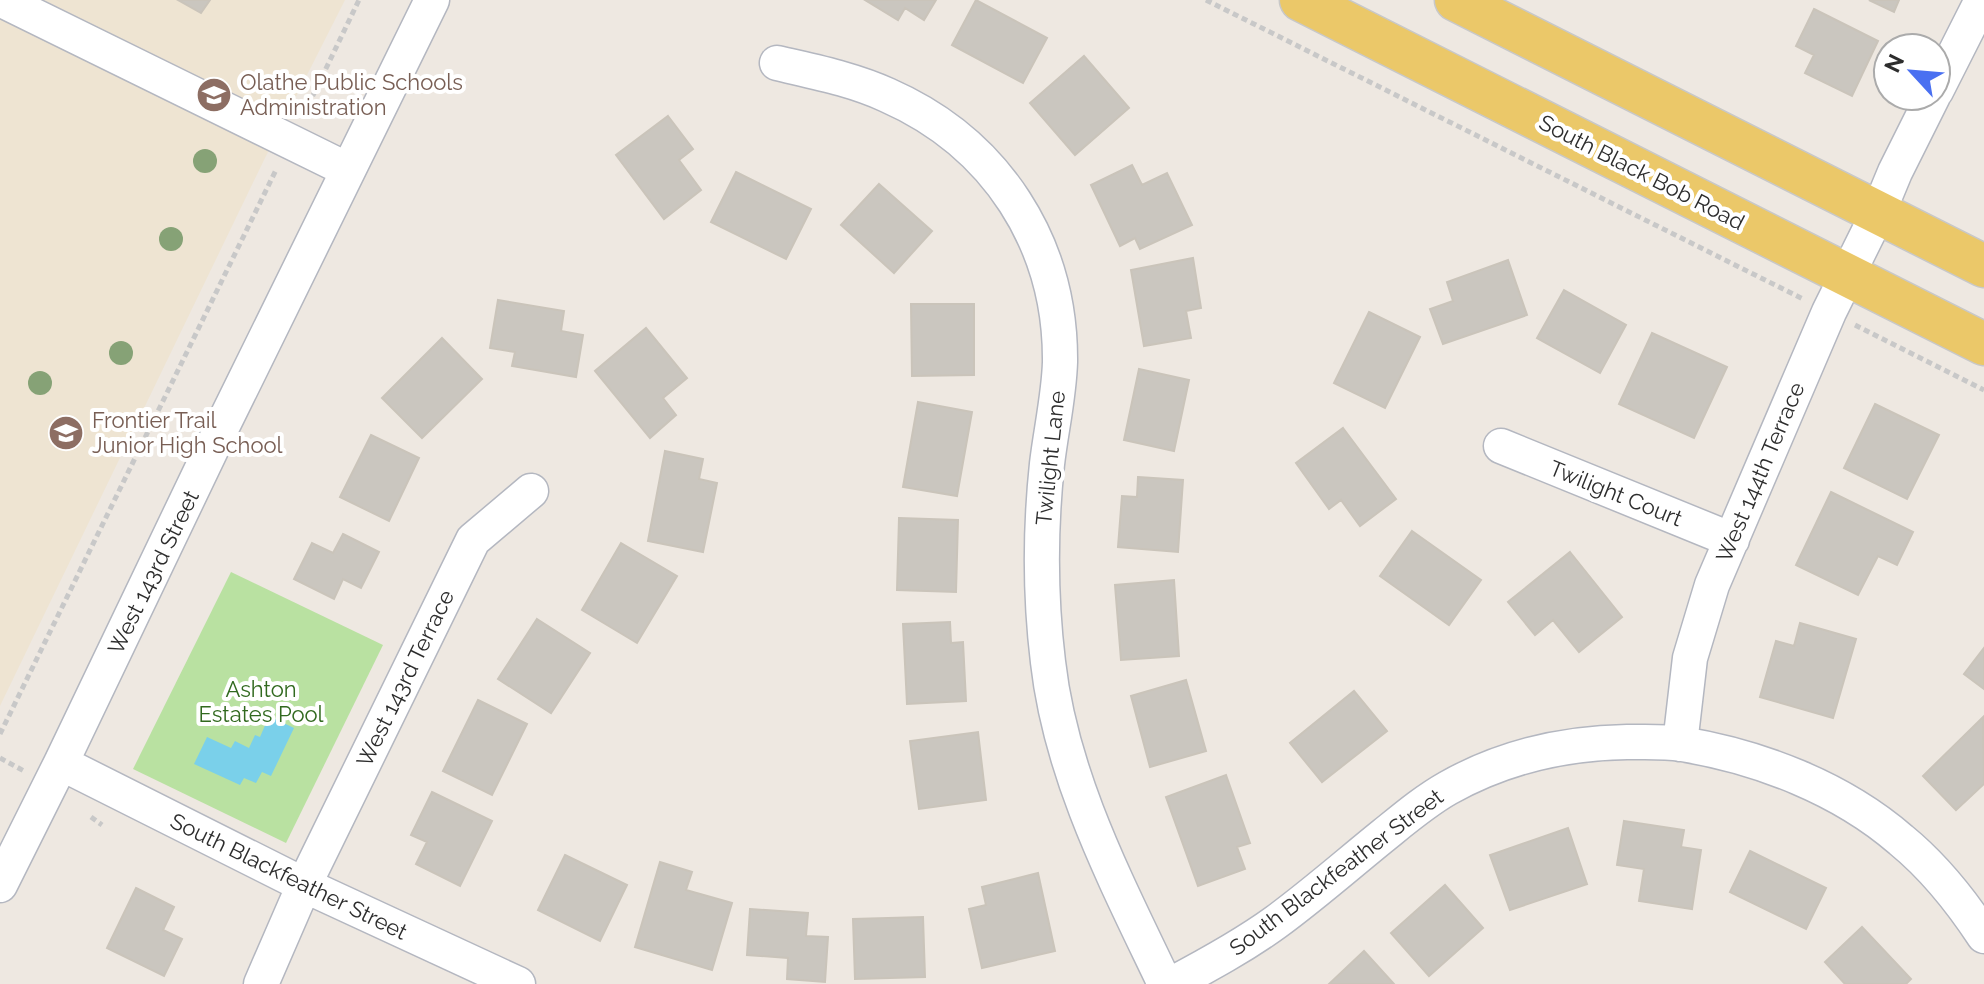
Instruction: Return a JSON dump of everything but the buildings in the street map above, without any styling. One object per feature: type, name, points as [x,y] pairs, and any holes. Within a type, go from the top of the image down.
[{"type":"main road","name":"South Black Bob Road","points":[[1301,0],[1984,344]]},
{"type":"main road","points":[[1456,0],[1984,266]]},
{"type":"street","points":[[2,0],[348,170]]},
{"type":"street","name":"West 143rd Street","points":[[0,885],[432,0]]},
{"type":"street","name":"West 144th Terrace","points":[[1952,60],[1982,0]]},
{"type":"street","name":"Twilight Lane","points":[[777,63],[830,75],[886,94],[928,115],[952,132],[995,173],[1027,222],[1040,249],[1056,306],[1060,365],[1047,464],[1041,549],[1042,608],[1048,667],[1059,725],[1075,782],[1096,837],[1165,984]]},
{"type":"street","name":"West 144th Terrace","points":[[1680,744],[1690,658],[1712,585],[1829,312],[1926,112]]},
{"type":"street","name":"Twilight Court","points":[[1501,446],[1732,540]]},
{"type":"street","name":"West 143rd Terrace","points":[[261,984],[304,885],[473,540],[531,491]]},
{"type":"street","name":"South Blackfeather Street","points":[[1172,984],[1227,955],[1276,922],[1418,807],[1448,788],[1488,768],[1550,749],[1609,743],[1680,744],[1747,758],[1812,783],[1853,806],[1899,838],[1979,919]]},
{"type":"street","name":"South Blackfeather Street","points":[[61,763],[304,885],[518,984]]},
{"type":"path","points":[[0,734],[359,0]]},
{"type":"path","points":[[1206,0],[1984,390]]},
{"type":"shaded area","name":"Frontier Trail Junior High School","points":[[0,0],[345,0],[264,160],[0,706]]},
{"type":"green space","name":"Ashton Estates Pool","points":[[231,572],[383,645],[286,843],[133,769]]},
{"type":"water","points":[[269,716],[294,728],[271,776],[262,772],[256,783],[244,778],[240,785],[194,764],[207,737],[231,748],[235,741],[249,748],[255,735],[260,737]]},
{"type":"place","name":"Olathe Public Schools Administration","points":[[214,95]]},
{"type":"place","name":"Frontier Trail Junior High School","points":[[66,433]]}]
